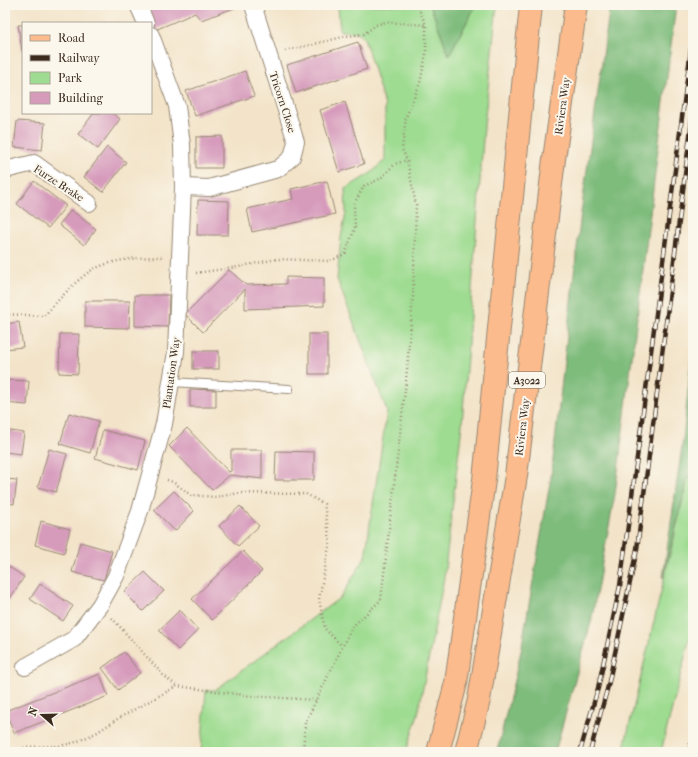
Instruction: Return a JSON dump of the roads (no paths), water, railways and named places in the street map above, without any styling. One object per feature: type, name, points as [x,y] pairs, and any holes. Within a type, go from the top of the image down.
[{"type":"main road","points":[[499,326],[502,202],[520,5]]},
{"type":"main road","name":"A3022","points":[[438,752],[456,684],[484,480],[532,5]]},
{"type":"main road","name":"Riviera Way","points":[[466,752],[479,700],[516,476],[554,159],[576,5]]},
{"type":"street","points":[[138,5],[146,22]]},
{"type":"street","name":"Tricorn Close","points":[[183,186],[209,188],[278,169],[292,157],[296,142],[253,5]]},
{"type":"street","name":"Plantation Way","points":[[25,667],[74,639],[100,605],[116,576],[140,511],[164,424],[176,352],[183,186],[182,145],[177,106],[152,38]]},
{"type":"street","name":"Furze Brake","points":[[5,170],[34,163],[89,202]]},
{"type":"lane","points":[[171,382],[288,389]]},
{"type":"railway","points":[[580,752],[598,688],[620,586],[693,34]]},
{"type":"railway","points":[[590,752],[608,686],[637,549],[693,112]]}]
